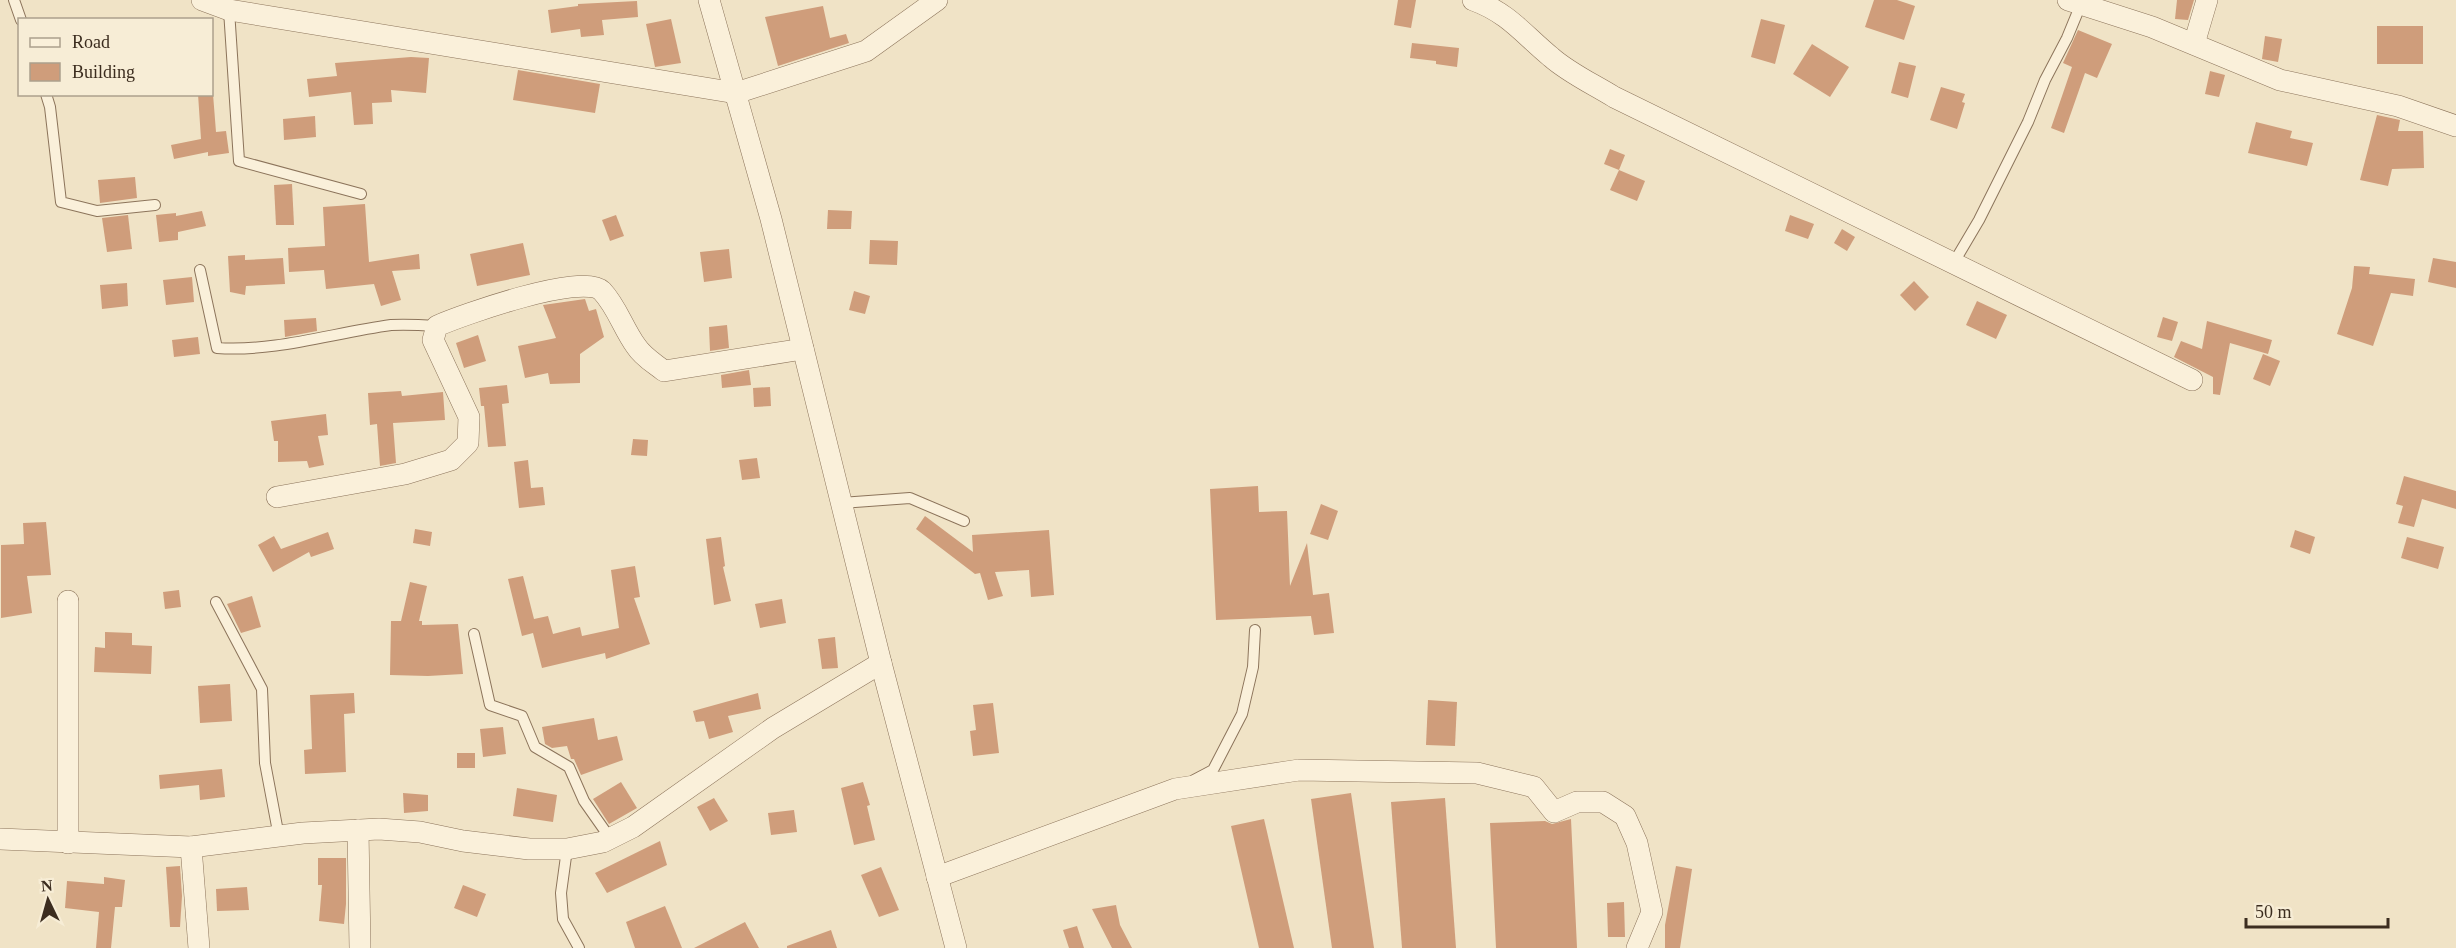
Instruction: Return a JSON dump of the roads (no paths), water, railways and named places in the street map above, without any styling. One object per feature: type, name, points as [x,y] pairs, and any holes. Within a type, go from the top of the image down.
[{"type":"street","points":[[202,0],[229,10],[736,93],[866,51],[937,0]]},
{"type":"street","points":[[709,0],[771,219],[881,663],[956,948]]},
{"type":"street","points":[[1473,0],[1486,4],[1520,27],[1552,58],[1614,97],[2192,380]]},
{"type":"street","points":[[2194,44],[2207,0]]},
{"type":"street","points":[[2074,2],[2194,44],[2280,80],[2398,106],[2456,126]]},
{"type":"street","points":[[277,497],[405,474],[451,460],[468,443],[469,417],[433,340],[437,326],[475,310],[563,289],[585,286],[599,289],[612,303],[636,347],[664,370],[803,349]]},
{"type":"street","points":[[68,601],[68,843]]},
{"type":"street","points":[[0,839],[191,847],[358,830],[420,832],[463,841],[529,849],[567,849],[603,842],[633,826],[773,728],[881,663]]},
{"type":"street","points":[[938,877],[1175,789],[1299,770],[1477,773],[1534,787],[1554,812],[1577,802],[1603,802],[1625,816],[1638,843],[1652,912],[1636,948]]},
{"type":"street","points":[[358,830],[360,948]]},
{"type":"street","points":[[191,847],[199,948]]},
{"type":"lane","points":[[14,0],[20,18]]},
{"type":"lane","points":[[1953,264],[1979,220],[2067,38],[2074,2]]},
{"type":"lane","points":[[229,10],[239,161],[361,194]]},
{"type":"lane","points":[[47,96],[51,107],[61,202],[97,211],[155,205]]},
{"type":"lane","points":[[200,270],[217,348],[243,350],[290,345],[393,325],[437,326]]},
{"type":"lane","points":[[841,503],[910,498],[964,521]]},
{"type":"lane","points":[[216,602],[262,689],[265,763],[279,837]]},
{"type":"lane","points":[[1175,789],[1213,770],[1228,744],[1245,705],[1253,667],[1255,630]]},
{"type":"lane","points":[[474,634],[490,705],[522,716],[535,747],[569,767],[584,801],[610,838]]},
{"type":"lane","points":[[567,849],[561,893],[563,919],[579,948]]}]
